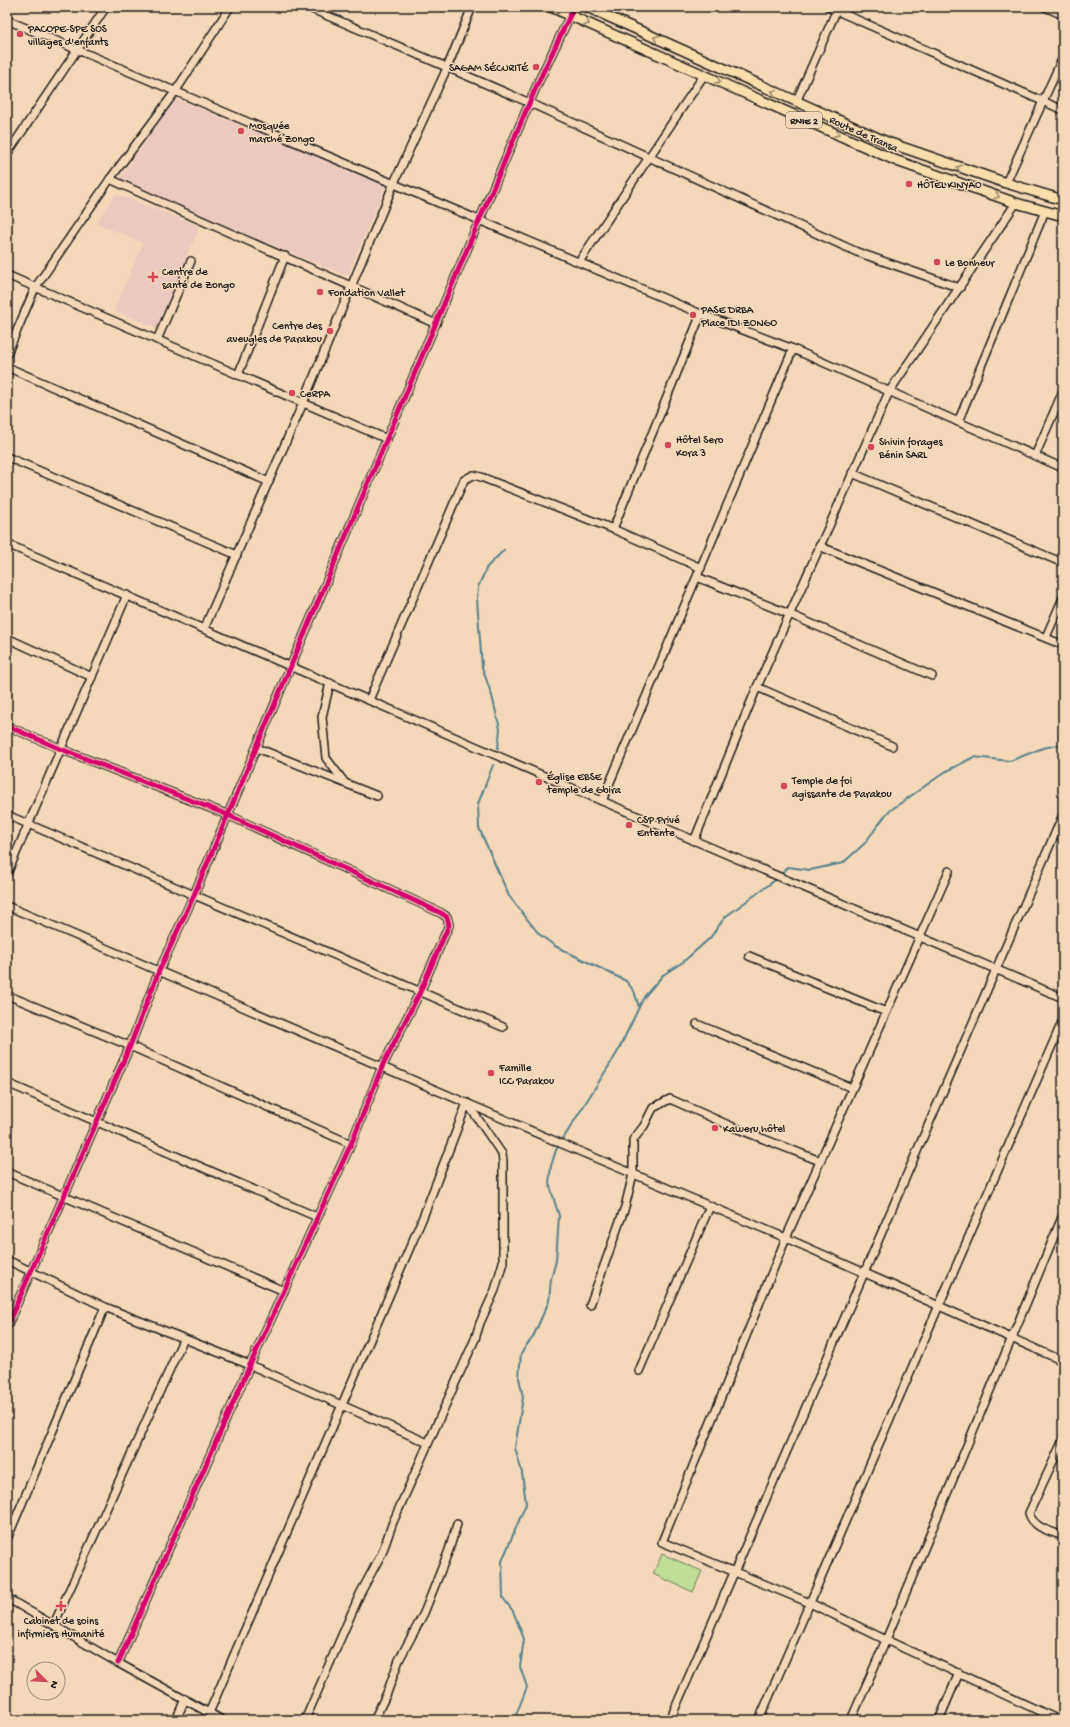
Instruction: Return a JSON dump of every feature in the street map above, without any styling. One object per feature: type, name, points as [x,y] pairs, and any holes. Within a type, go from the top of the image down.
[{"type":"main road","name":"Route de Transa","points":[[551,7],[572,11],[704,75],[897,161],[1016,203],[1063,216]]},
{"type":"main road","name":"Route de Transa","points":[[589,7],[887,142],[1006,183],[1063,200]]},
{"type":"street","points":[[7,154],[106,7]]},
{"type":"street","points":[[7,354],[35,288],[110,179],[175,92],[230,7]]},
{"type":"street","points":[[307,7],[530,103],[858,252],[960,288]]},
{"type":"street","points":[[204,629],[303,403],[394,183],[447,68],[472,7]]},
{"type":"street","points":[[828,7],[837,9],[1063,110]]},
{"type":"street","points":[[1045,7],[1063,15]]},
{"type":"street","points":[[796,102],[837,9]]},
{"type":"street","points":[[7,1326],[130,1046],[159,971],[194,895],[257,748],[530,103],[572,11]]},
{"type":"street","points":[[7,20],[77,51],[394,183],[701,314],[793,349],[1063,468]]},
{"type":"street","points":[[1006,183],[1063,57]]},
{"type":"street","points":[[578,262],[704,75]]},
{"type":"street","points":[[110,179],[208,224],[285,256],[436,324]]},
{"type":"street","points":[[694,841],[757,687],[889,392],[1016,203]]},
{"type":"street","points":[[958,422],[1045,211]]},
{"type":"street","points":[[238,375],[285,256]]},
{"type":"street","points":[[157,340],[191,261]]},
{"type":"street","points":[[7,275],[387,439]]},
{"type":"street","points":[[613,529],[701,314]]},
{"type":"street","points":[[602,801],[793,349]]},
{"type":"street","points":[[7,367],[268,482]]},
{"type":"street","points":[[1035,456],[1063,391]]},
{"type":"street","points":[[7,456],[237,555]]},
{"type":"street","points":[[852,473],[1063,563]]},
{"type":"street","points":[[369,700],[464,480],[473,476],[481,477],[613,529],[700,568]]},
{"type":"street","points":[[7,544],[789,882],[920,936],[1063,998]]},
{"type":"street","points":[[819,546],[1063,645]]},
{"type":"street","points":[[697,577],[789,614],[932,676]]},
{"type":"street","points":[[7,874],[127,595]]},
{"type":"street","points":[[1046,638],[1063,598]]},
{"type":"street","points":[[7,638],[92,677]]},
{"type":"street","points":[[330,683],[322,717],[326,758],[345,783]]},
{"type":"street","points":[[757,687],[892,746]]},
{"type":"street","points":[[7,726],[60,749],[228,815],[441,912],[447,917],[449,925],[420,992],[382,1067],[351,1144],[250,1365],[118,1663]]},
{"type":"street","points":[[257,748],[377,796]]},
{"type":"street","points":[[7,815],[503,1027]]},
{"type":"street","points":[[670,1720],[1063,815]]},
{"type":"street","points":[[949,871],[786,1238],[662,1542],[810,1603],[1059,1720]]},
{"type":"street","points":[[7,906],[555,1141],[786,1238],[1012,1339],[1063,1360]]},
{"type":"street","points":[[749,956],[886,1012]]},
{"type":"street","points":[[7,995],[130,1046],[351,1144]]},
{"type":"street","points":[[759,1720],[1063,1020]]},
{"type":"street","points":[[697,1024],[852,1088]]},
{"type":"street","points":[[7,1083],[317,1217]]},
{"type":"street","points":[[590,1305],[625,1208],[633,1174],[633,1140],[644,1126],[653,1108],[670,1099],[733,1127],[820,1161]]},
{"type":"street","points":[[209,1713],[343,1406],[423,1217],[467,1103]]},
{"type":"street","points":[[306,1720],[360,1594],[382,1553],[393,1522],[476,1339],[480,1323],[495,1290],[503,1262],[502,1154],[467,1103]]},
{"type":"street","points":[[7,1172],[284,1291]]},
{"type":"street","points":[[639,1371],[710,1206]]},
{"type":"street","points":[[851,1720],[886,1640],[1063,1215]]},
{"type":"street","points":[[7,1260],[31,1270],[105,1307],[183,1340],[250,1365],[428,1443]]},
{"type":"street","points":[[7,1539],[105,1307]]},
{"type":"street","points":[[54,1624],[183,1340]]},
{"type":"street","points":[[1063,1442],[1029,1513],[1031,1520],[1037,1525],[1063,1536]]},
{"type":"street","points":[[374,1720],[387,1693],[399,1660],[424,1613],[449,1550],[457,1524]]},
{"type":"street","points":[[7,1598],[54,1624],[118,1663],[222,1720]]},
{"type":"street","points":[[939,1720],[958,1673]]},
{"type":"street","points":[[176,1720],[185,1699]]},
{"type":"shaded area","points":[[175,99],[387,182],[347,276],[118,181]]},
{"type":"shaded area","name":"Centre de santé de Zongo","points":[[116,194],[200,226],[156,328],[114,311],[143,243],[96,223]]},
{"type":"green space","points":[[662,1554],[702,1571],[693,1592],[653,1574]]},
{"type":"waterway","points":[[498,748],[500,729],[492,696],[482,667],[477,599],[478,587],[487,567],[504,550]]},
{"type":"waterway","points":[[781,875],[788,867],[810,870],[843,863],[864,844],[888,812],[945,772],[974,757],[1010,761],[1043,748],[1063,744]]},
{"type":"waterway","points":[[493,765],[478,804],[479,828],[509,896],[539,934],[555,946],[626,981],[634,991],[639,1007]]},
{"type":"waterway","points":[[561,1142],[617,1053],[644,997],[663,975],[683,962],[710,938],[725,917],[778,878]]},
{"type":"waterway","points":[[514,1720],[527,1687],[520,1667],[524,1639],[513,1611],[503,1598],[502,1561],[526,1504],[522,1473],[515,1448],[523,1397],[519,1378],[521,1353],[533,1337],[549,1301],[551,1279],[556,1261],[559,1216],[549,1183],[551,1166],[559,1145]]},
{"type":"cycle path","points":[[7,1326],[130,1046],[159,971],[194,895],[537,85],[574,7]]},
{"type":"cycle path","points":[[7,726],[228,815],[441,913],[447,917],[449,925],[420,992],[382,1067],[351,1144],[250,1365],[118,1663]]},
{"type":"place","name":"PACOPE-SPE SOS villages d'enfants","points":[[20,34]]},
{"type":"place","name":"SAGAM SÉCURITÉ","points":[[536,67]]},
{"type":"place","name":"Mosquée marché Zongo","points":[[241,131]]},
{"type":"place","name":"HÔTEL KINYAO","points":[[909,184]]},
{"type":"place","name":"Le Bonheur","points":[[937,262]]},
{"type":"place","name":"Centre de santé de Zongo","points":[[153,277]]},
{"type":"place","name":"Fondation Vallet","points":[[320,292]]},
{"type":"place","name":"PASE DRBA Place IDI ZONGO","points":[[693,315]]},
{"type":"place","name":"Centre des aveugles de Parakou","points":[[330,331]]},
{"type":"place","name":"CeRPA","points":[[292,393]]},
{"type":"place","name":"Hôtel Sero Kora 3","points":[[668,445]]},
{"type":"place","name":"Shivin forages Bénin SARL","points":[[871,447]]},
{"type":"place","name":"Église EBSE temple de Gbira","points":[[539,782]]},
{"type":"place","name":"Temple de foi agissante de Parakou","points":[[784,786]]},
{"type":"place","name":"CSP Privé Entente","points":[[629,825]]},
{"type":"place","name":"Famille ICC Parakou","points":[[491,1073]]},
{"type":"place","name":"Kaweru hôtel","points":[[715,1128]]},
{"type":"place","name":"Cabinet de soins infirmiers Humanité","points":[[61,1606]]}]
